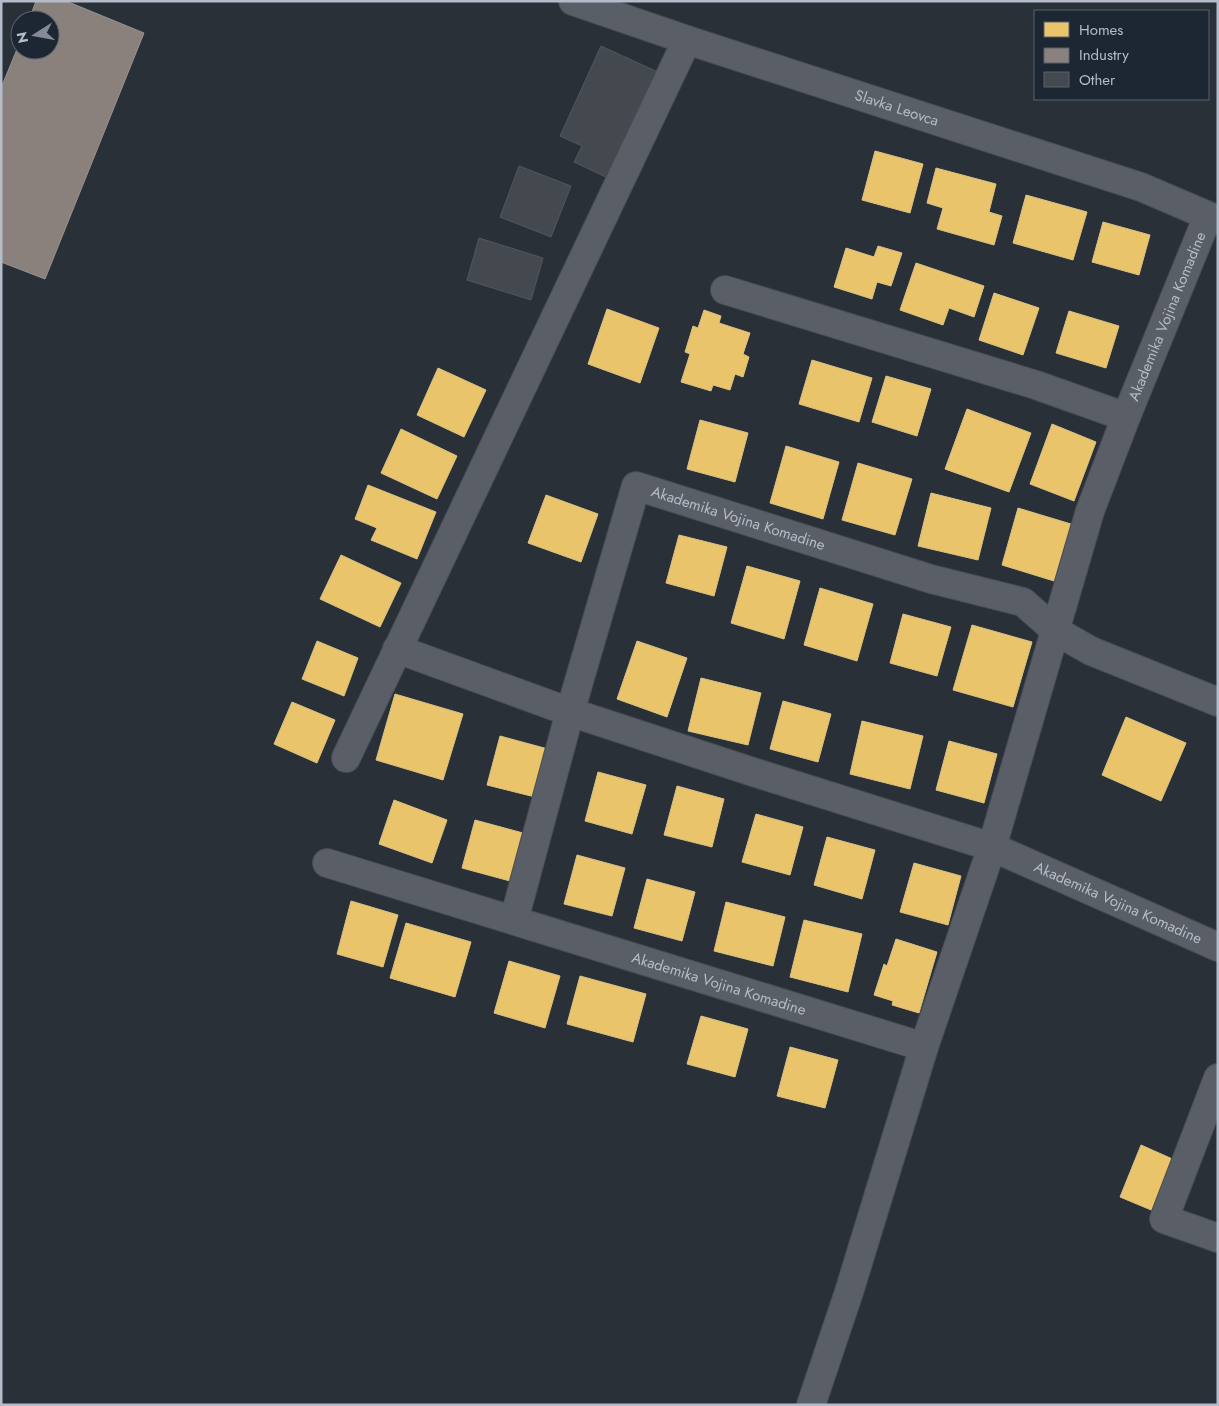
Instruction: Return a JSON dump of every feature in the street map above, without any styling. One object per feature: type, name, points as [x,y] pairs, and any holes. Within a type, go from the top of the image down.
[{"type":"street","name":"Slavka Leovca","points":[[573,1],[687,40],[1141,187],[1213,218]]},
{"type":"street","points":[[346,758],[687,40]]},
{"type":"street","name":"Akademika Vojina Komadine","points":[[811,1405],[849,1292],[924,1047],[992,847],[1090,511],[1126,417],[1213,218]]},
{"type":"street","name":"Akademika Vojina Komadine","points":[[725,290],[1036,385],[1126,417]]},
{"type":"street","name":"Akademika Vojina Komadine","points":[[514,920],[570,712],[636,486],[930,579],[1023,602],[1056,631],[1091,651],[1218,702]]},
{"type":"street","name":"Akademika Vojina Komadine","points":[[397,649],[570,712],[762,775],[992,847],[1218,947]]},
{"type":"street","name":"Akademika Vojina Komadine","points":[[327,863],[924,1047]]},
{"type":"street","points":[[1218,1078],[1164,1219],[1218,1238]]},
{"type":"building: Homes","points":[[875,151],[923,164],[910,213],[862,200]]},
{"type":"building: Homes","points":[[936,168],[996,184],[989,212],[1002,216],[994,245],[937,229],[943,208],[927,203]]},
{"type":"building: Homes","points":[[1026,195],[1087,212],[1073,260],[1013,243]]},
{"type":"building: Homes","points":[[1103,222],[1150,235],[1139,275],[1092,262]]},
{"type":"building: Homes","points":[[878,246],[902,253],[891,286],[877,282],[872,299],[834,287],[846,248],[874,257]]},
{"type":"building: Homes","points":[[916,263],[984,286],[974,317],[949,308],[943,325],[900,310]]},
{"type":"building: Homes","points":[[994,293],[1039,308],[1023,355],[979,340]]},
{"type":"building: Homes","points":[[607,309],[659,328],[640,383],[588,364]]},
{"type":"building: Homes","points":[[704,310],[721,316],[719,323],[750,333],[743,354],[749,357],[743,377],[735,374],[730,390],[713,385],[711,391],[681,382],[690,354],[685,352],[693,326],[698,328]]},
{"type":"building: Homes","points":[[1069,311],[1119,326],[1106,368],[1056,353]]},
{"type":"building: Homes","points":[[812,360],[872,378],[859,422],[799,404]]},
{"type":"building: Homes","points":[[438,368],[486,390],[464,437],[417,415]]},
{"type":"building: Homes","points":[[886,376],[931,389],[917,436],[872,422]]},
{"type":"building: Homes","points":[[967,409],[1031,433],[1009,492],[945,469]]},
{"type":"building: Homes","points":[[700,420],[748,433],[735,482],[687,469]]},
{"type":"building: Homes","points":[[1052,424],[1096,442],[1074,501],[1030,484]]},
{"type":"building: Homes","points":[[401,429],[457,456],[437,499],[381,473]]},
{"type":"building: Homes","points":[[786,446],[839,462],[823,519],[770,503]]},
{"type":"building: Homes","points":[[858,463],[912,479],[895,535],[842,520]]},
{"type":"building: Homes","points":[[368,485],[436,512],[417,559],[371,540],[377,528],[355,519]]},
{"type":"building: Homes","points":[[931,493],[991,508],[978,560],[918,546]]},
{"type":"building: Homes","points":[[546,495],[598,514],[581,562],[528,543]]},
{"type":"building: Homes","points":[[1018,508],[1071,524],[1054,581],[1002,565]]},
{"type":"building: Homes","points":[[679,535],[727,547],[714,596],[666,583]]},
{"type":"building: Homes","points":[[341,555],[401,583],[380,627],[320,599]]},
{"type":"building: Homes","points":[[747,566],[800,581],[784,639],[731,623]]},
{"type":"building: Homes","points":[[820,588],[873,604],[857,661],[804,645]]},
{"type":"building: Homes","points":[[903,614],[951,627],[937,676],[890,663]]},
{"type":"building: Homes","points":[[972,625],[1032,642],[1013,707],[953,690]]},
{"type":"building: Homes","points":[[317,641],[358,658],[344,696],[302,679]]},
{"type":"building: Homes","points":[[637,641],[687,658],[667,717],[617,699]]},
{"type":"building: Homes","points":[[701,678],[761,693],[748,745],[688,731]]},
{"type":"building: Homes","points":[[395,694],[463,714],[443,780],[376,760]]},
{"type":"building: Homes","points":[[783,701],[831,714],[818,762],[770,749]]},
{"type":"building: Homes","points":[[292,702],[335,720],[317,763],[274,744]]},
{"type":"building: Homes","points":[[1126,717],[1186,743],[1161,801],[1102,775]]},
{"type":"building: Homes","points":[[862,721],[923,736],[910,789],[850,774]]},
{"type":"building: Homes","points":[[500,736],[548,749],[535,797],[487,785]]},
{"type":"building: Homes","points":[[949,741],[997,754],[984,803],[936,790]]},
{"type":"building: Homes","points":[[598,772],[646,785],[632,834],[585,821]]},
{"type":"building: Homes","points":[[677,786],[724,799],[712,847],[664,835]]},
{"type":"building: Homes","points":[[394,800],[447,820],[432,863],[379,844]]},
{"type":"building: Homes","points":[[756,814],[803,827],[790,875],[742,862]]},
{"type":"building: Homes","points":[[475,820],[523,833],[510,881],[462,868]]},
{"type":"building: Homes","points":[[827,837],[875,850],[862,899],[814,885]]},
{"type":"building: Homes","points":[[577,855],[625,868],[612,916],[564,904]]},
{"type":"building: Homes","points":[[914,863],[961,876],[948,925],[900,912]]},
{"type":"building: Homes","points":[[647,879],[695,892],[682,941],[634,928]]},
{"type":"building: Homes","points":[[351,901],[398,915],[383,967],[337,954]]},
{"type":"building: Homes","points":[[726,902],[785,917],[773,966],[714,951]]},
{"type":"building: Homes","points":[[804,920],[862,934],[848,992],[790,977]]},
{"type":"building: Homes","points":[[406,923],[471,942],[455,997],[390,978]]},
{"type":"building: Homes","points":[[896,939],[937,952],[919,1013],[892,1005],[893,1001],[874,995],[884,964],[887,966]]},
{"type":"building: Homes","points":[[509,961],[560,976],[545,1028],[494,1013]]},
{"type":"building: Homes","points":[[580,976],[646,994],[633,1042],[567,1024]]},
{"type":"building: Homes","points":[[701,1016],[748,1029],[735,1077],[687,1064]]},
{"type":"building: Homes","points":[[790,1047],[838,1060],[825,1108],[777,1096]]},
{"type":"building: Homes","points":[[1141,1145],[1177,1161],[1156,1212],[1120,1197]]},
{"type":"building: Industry","points":[[36,1],[66,1],[144,33],[45,279],[1,262],[1,88],[13,60],[60,60],[60,10],[33,10]]},
{"type":"building: Other","points":[[601,46],[658,72],[610,179],[574,162],[582,146],[560,136]]},
{"type":"building: Other","points":[[519,166],[571,186],[551,237],[500,217]]},
{"type":"building: Other","points":[[479,238],[543,258],[531,300],[467,280]]}]
